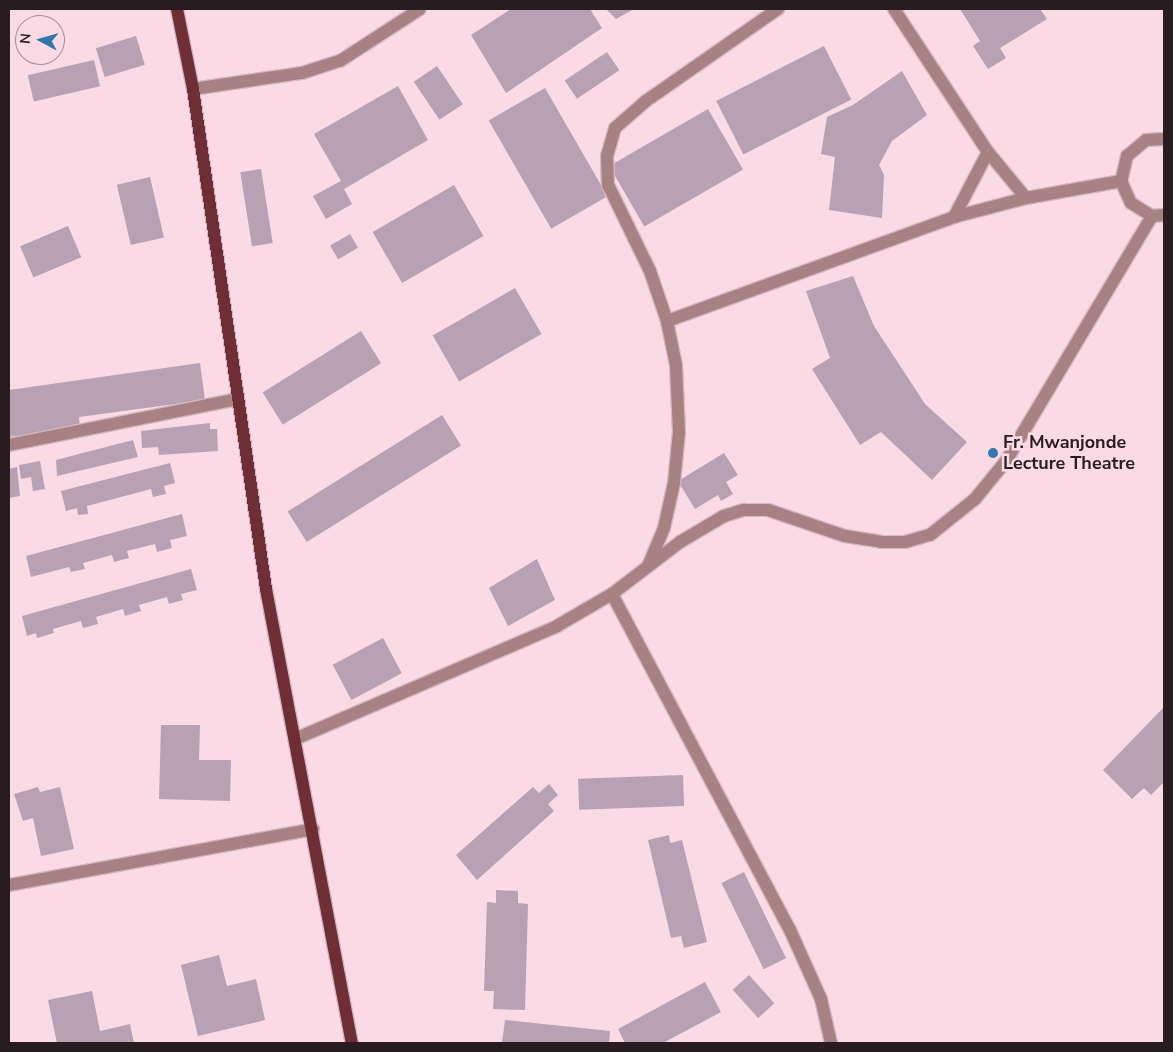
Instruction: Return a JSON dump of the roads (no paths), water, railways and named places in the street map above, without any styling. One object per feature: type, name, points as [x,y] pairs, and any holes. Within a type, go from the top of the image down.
[{"type":"main road","points":[[177,9],[193,89],[266,589],[313,829],[352,1043]]},
{"type":"street","points":[[193,89],[302,73],[340,60],[420,9]]},
{"type":"street","points":[[648,566],[664,528],[674,483],[679,432],[676,365],[667,321],[650,271],[608,185],[607,156],[615,128],[646,101],[778,9]]},
{"type":"street","points":[[894,9],[988,152],[1026,198]]},
{"type":"street","points":[[294,739],[491,658],[557,626],[612,594],[648,566],[724,516],[744,510],[768,510],[845,536],[881,542],[905,542],[930,535],[976,499],[1006,461],[1158,215],[1131,203],[1121,181],[1127,156],[1146,140],[1164,139]]},
{"type":"street","points":[[954,217],[988,152]]},
{"type":"street","points":[[667,321],[954,217],[1026,198],[1121,181]]},
{"type":"street","points":[[9,445],[237,399]]},
{"type":"street","points":[[612,594],[790,930],[821,999],[831,1043]]},
{"type":"street","points":[[9,885],[313,829]]},
{"type":"place","name":"Fr. Mwanjonde Lecture Theatre","points":[[993,453]]}]
